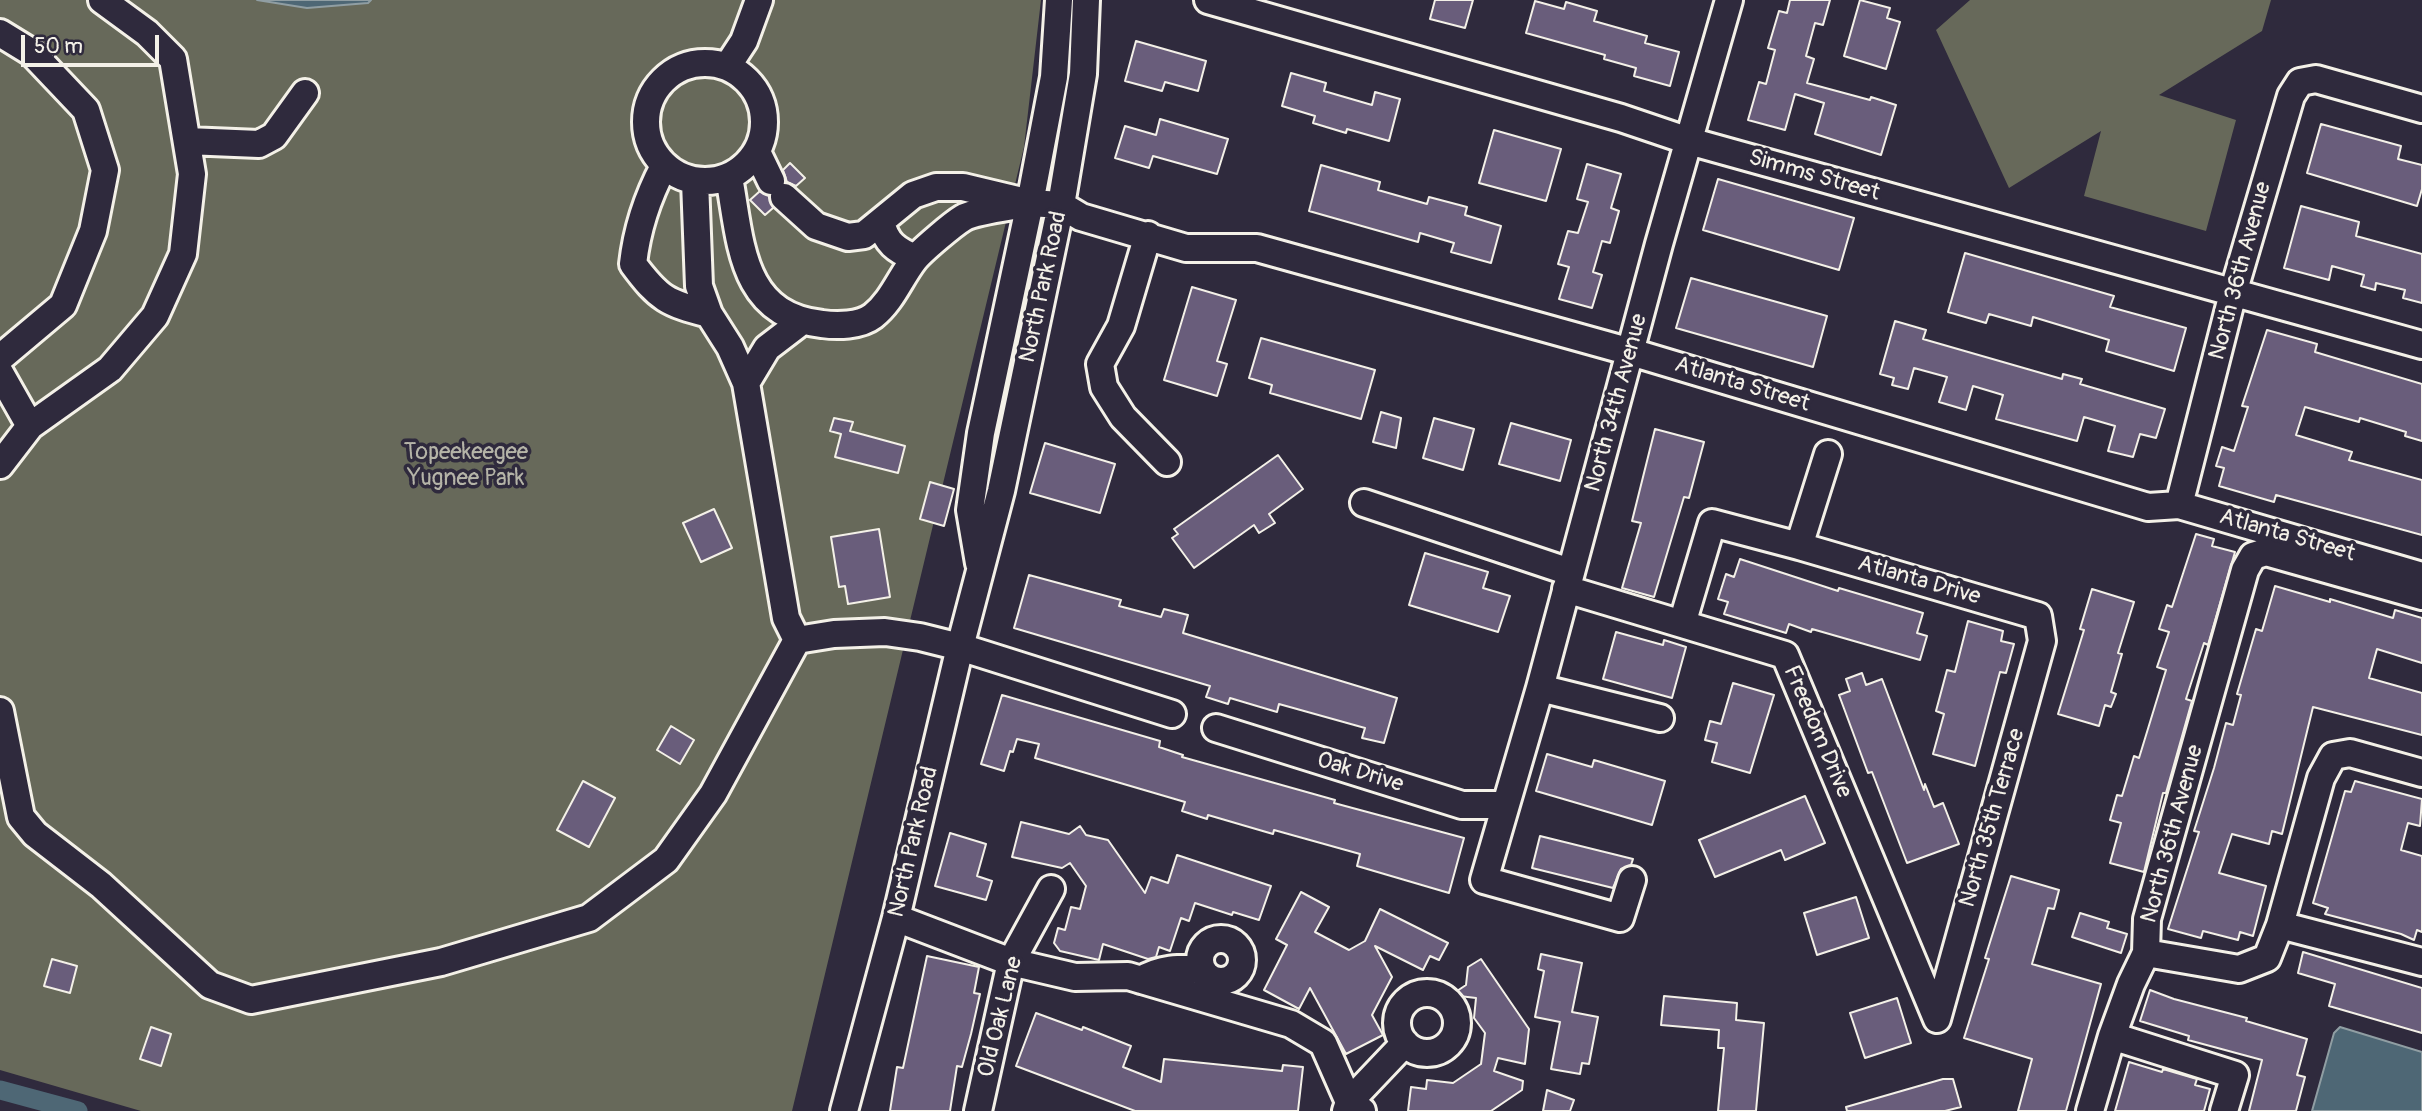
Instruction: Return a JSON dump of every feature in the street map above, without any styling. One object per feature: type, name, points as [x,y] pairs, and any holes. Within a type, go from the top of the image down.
[{"type":"street","points":[[0,465],[30,426],[110,369],[155,316],[183,254],[192,174],[173,59],[147,33],[102,0]]},
{"type":"street","points":[[727,67],[744,41],[760,0]]},
{"type":"street","name":"North Park Road","points":[[981,571],[970,510],[981,433],[1054,78],[1059,0]]},
{"type":"street","name":"North Park Road","points":[[845,1111],[896,918],[960,647],[1001,491],[1061,205],[1083,74],[1086,0]]},
{"type":"street","name":"Simms Street","points":[[1208,0],[1621,118],[1689,141],[2422,345]]},
{"type":"street","name":"North 34th Avenue","points":[[1632,880],[1620,918],[1484,880],[1540,688],[1729,0]]},
{"type":"street","points":[[0,33],[31,52],[86,110],[106,170],[93,231],[63,305],[0,358]]},
{"type":"street","points":[[706,62],[727,67],[744,77],[758,93],[764,113],[764,133],[757,152],[745,167],[729,177],[695,181],[678,176],[664,166],[652,149],[646,130],[646,109],[654,90],[668,75],[686,65],[706,62]]},
{"type":"street","name":"North 36th Avenue","points":[[2179,505],[2234,293],[2291,96],[2300,82],[2316,79],[2422,109]]},
{"type":"street","points":[[187,141],[258,144],[274,136],[306,93]]},
{"type":"street","points":[[757,152],[778,189],[816,226],[848,237],[864,235],[891,210],[913,195],[936,187],[963,187],[1030,203],[1061,205]]},
{"type":"street","points":[[664,166],[650,191],[636,232],[633,264],[652,289],[674,305],[709,314]]},
{"type":"street","points":[[729,177],[750,278],[771,306],[801,321],[842,326],[872,318],[893,295],[915,258],[964,218],[1030,203]]},
{"type":"street","points":[[695,181],[699,286],[709,314],[730,347],[746,383],[786,618],[797,640]]},
{"type":"street","name":"Atlanta Street","points":[[1061,205],[1081,216],[1186,248],[1257,248],[1631,352],[2148,507],[2179,505],[2422,576]]},
{"type":"street","points":[[881,222],[884,234],[896,250],[915,258]]},
{"type":"street","points":[[1148,235],[1121,326],[1100,364],[1104,387],[1122,417],[1167,461]]},
{"type":"street","points":[[746,383],[767,348],[801,321]]},
{"type":"street","points":[[0,373],[30,426]]},
{"type":"street","points":[[1799,546],[1828,454]]},
{"type":"street","name":"Freedom Drive","points":[[1364,503],[1682,624],[1785,655],[1937,1019]]},
{"type":"street","name":"Atlanta Drive","points":[[1682,624],[1712,523],[2038,616]]},
{"type":"street","name":"North 36th Avenue","points":[[2090,1111],[2112,1036],[2131,984],[2146,953],[2147,919],[2245,570],[2253,556],[2266,552],[2422,596]]},
{"type":"street","name":"North 35th Terrace","points":[[1937,1019],[2042,641],[2038,616]]},
{"type":"street","points":[[797,640],[834,634],[885,632],[920,637],[960,647],[1172,714]]},
{"type":"street","points":[[0,711],[10,820],[35,834],[101,885],[210,985],[251,1000],[441,962],[589,919],[666,860],[713,794],[797,640]]},
{"type":"street","points":[[1540,688],[1660,718]]},
{"type":"street","name":"Oak Drive","points":[[1216,728],[1462,805],[1505,805]]},
{"type":"street","points":[[2146,953],[2239,969],[2267,958],[2280,925],[2321,778],[2333,756],[2350,753],[2422,773]]},
{"type":"street","name":"Old Oak Lane","points":[[978,1111],[1011,962],[1051,889]]},
{"type":"street","points":[[896,918],[1011,962],[1075,977],[1128,976],[1291,1024],[1323,1042],[1352,1108],[1405,1044]]},
{"type":"street","points":[[2280,925],[2422,962]]},
{"type":"street","points":[[1228,940],[1239,949],[1242,961],[1237,974],[1232,978],[1225,981],[1212,979],[1202,969],[1201,955],[1208,943],[1228,940]]},
{"type":"street","points":[[1141,980],[1153,973],[1175,968],[1202,969]]},
{"type":"street","points":[[1232,978],[1245,990],[1260,1015]]},
{"type":"street","points":[[2112,1036],[2235,1075],[2224,1111]]},
{"type":"green space","name":"Topeekeegee Yugnee Park","points":[[0,0],[1041,0],[1024,147],[792,1111],[141,1111],[0,1070]]},
{"type":"green space","points":[[1970,0],[2271,0],[2262,31],[2159,95],[2236,120],[2206,231],[2084,196],[2101,131],[2009,188],[1936,30]]},
{"type":"water","points":[[257,0],[371,0],[368,3],[307,8]]},
{"type":"water","points":[[2340,1027],[2422,1052],[2422,1111],[2312,1111],[2334,1033]]},
{"type":"building","points":[[1435,0],[1473,0],[1465,28],[1430,19]]},
{"type":"building","points":[[1790,0],[1830,0],[1823,25],[1815,23],[1806,56],[1814,59],[1807,83],[1896,105],[1881,155],[1815,134],[1824,103],[1795,94],[1785,130],[1748,120],[1759,82],[1766,84],[1775,50],[1768,48],[1779,11],[1787,13]]},
{"type":"building","points":[[1860,0],[1890,8],[1887,18],[1900,22],[1886,69],[1844,56]]},
{"type":"building","points":[[1535,1],[1564,9],[1566,2],[1597,11],[1594,21],[1647,36],[1645,43],[1679,52],[1670,86],[1634,76],[1636,68],[1604,59],[1605,55],[1526,33]]},
{"type":"building","points":[[1136,41],[1206,61],[1198,91],[1165,82],[1162,91],[1125,81]]},
{"type":"building","points":[[1291,73],[1326,83],[1324,91],[1372,105],[1375,92],[1400,99],[1389,141],[1347,129],[1346,133],[1313,123],[1315,116],[1282,106]]},
{"type":"building","points":[[1160,119],[1228,139],[1217,174],[1153,156],[1149,168],[1115,158],[1125,126],[1156,135]]},
{"type":"building","points":[[2321,124],[2401,146],[2398,159],[2422,165],[2422,189],[2417,206],[2307,173]]},
{"type":"building","points":[[1494,130],[1561,149],[1546,201],[1479,183]]},
{"type":"building","points":[[790,163],[805,178],[796,186],[787,182],[783,170]]},
{"type":"building","points":[[1587,164],[1621,174],[1611,208],[1619,211],[1610,243],[1602,241],[1593,272],[1602,275],[1592,308],[1559,299],[1569,267],[1558,264],[1568,231],[1578,233],[1588,202],[1577,199]]},
{"type":"building","points":[[1321,165],[1380,182],[1378,190],[1427,204],[1429,197],[1467,207],[1465,215],[1501,226],[1491,263],[1451,252],[1454,243],[1420,233],[1418,242],[1309,211]]},
{"type":"building","points":[[1718,179],[1854,218],[1839,270],[1703,230]]},
{"type":"building","points":[[760,191],[769,196],[773,208],[765,215],[750,200]]},
{"type":"building","points":[[2301,206],[2359,222],[2356,236],[2422,254],[2422,303],[2403,298],[2405,290],[2376,283],[2375,290],[2361,286],[2364,275],[2332,266],[2329,280],[2284,268]]},
{"type":"building","points":[[1965,253],[2114,296],[2110,307],[2186,328],[2174,371],[2106,351],[2109,340],[2033,317],[2031,326],[1989,314],[1986,323],[1948,312]]},
{"type":"building","points":[[1691,278],[1827,316],[1813,367],[1676,328]]},
{"type":"building","points":[[1192,287],[1236,300],[1217,361],[1227,364],[1217,396],[1164,380]]},
{"type":"building","points":[[1895,321],[1926,330],[1923,339],[2062,379],[2063,374],[2082,379],[2080,384],[2165,409],[2156,438],[2140,434],[2133,457],[2108,451],[2115,426],[2084,417],[2077,441],[1996,419],[2003,395],[1973,386],[1966,410],[1939,402],[1947,377],[1914,368],[1908,389],[1892,385],[1894,378],[1880,374]]},
{"type":"building","points":[[2267,330],[2317,344],[2315,352],[2422,384],[2422,441],[2405,436],[2406,432],[2360,418],[2359,422],[2305,407],[2296,435],[2352,452],[2349,460],[2422,480],[2422,535],[2276,495],[2274,502],[2219,486],[2224,468],[2216,466],[2222,447],[2234,451],[2248,407],[2242,406]]},
{"type":"building","points":[[1261,338],[1375,370],[1361,419],[1270,393],[1272,385],[1249,378]]},
{"type":"building","points":[[1381,412],[1401,418],[1396,448],[1373,442]]},
{"type":"building","points":[[834,418],[853,422],[850,431],[905,446],[898,473],[835,457],[841,434],[830,431]]},
{"type":"building","points":[[1434,418],[1474,429],[1463,470],[1423,458]]},
{"type":"building","points":[[1511,423],[1571,440],[1560,481],[1499,464]]},
{"type":"building","points":[[1655,429],[1704,442],[1689,498],[1684,497],[1654,597],[1622,588],[1641,523],[1632,521]]},
{"type":"building","points":[[1045,443],[1115,464],[1100,513],[1030,493]]},
{"type":"building","points":[[1278,455],[1303,489],[1269,514],[1275,523],[1259,533],[1254,525],[1194,568],[1172,538],[1178,534],[1174,529]]},
{"type":"building","points":[[930,482],[954,489],[944,526],[920,519]]},
{"type":"building","points":[[714,509],[732,548],[701,562],[683,523]]},
{"type":"building","points":[[879,529],[890,597],[848,604],[845,586],[839,587],[831,537]]},
{"type":"building","points":[[2196,534],[2214,539],[2212,546],[2235,552],[2208,645],[2204,643],[2186,699],[2192,701],[2166,793],[2163,793],[2144,872],[2110,863],[2121,823],[2110,820],[2117,795],[2122,796],[2134,756],[2139,758],[2166,670],[2157,667],[2169,632],[2159,629],[2167,605],[2172,607]]},
{"type":"building","points":[[1425,553],[1488,572],[1483,588],[1510,596],[1498,632],[1409,605]]},
{"type":"building","points":[[1740,559],[1838,591],[1839,588],[1923,613],[1917,633],[1927,636],[1920,660],[1812,629],[1811,632],[1789,624],[1786,633],[1724,614],[1728,602],[1718,599],[1726,574],[1734,577]]},
{"type":"building","points":[[1029,575],[1121,600],[1119,606],[1161,617],[1164,609],[1188,615],[1183,633],[1397,698],[1384,743],[1362,738],[1365,728],[1279,704],[1277,712],[1230,698],[1228,704],[1206,697],[1210,686],[1014,628]]},
{"type":"building","points":[[2275,586],[2393,618],[2395,610],[2422,618],[2422,663],[2377,649],[2369,678],[2422,693],[2422,735],[2313,707],[2282,834],[2272,831],[2269,844],[2232,834],[2219,873],[2266,886],[2253,936],[2240,932],[2238,940],[2203,931],[2201,938],[2168,929],[2199,832],[2194,831],[2226,723],[2233,725],[2241,695],[2237,694],[2256,629],[2262,631]]},
{"type":"building","points":[[2092,589],[2134,602],[2118,653],[2122,654],[2111,692],[2116,694],[2111,707],[2105,705],[2099,726],[2058,714],[2084,630],[2080,629]]},
{"type":"building","points":[[1968,621],[2003,631],[2001,641],[2014,644],[2006,673],[2000,672],[1975,766],[1933,754],[1944,714],[1936,711],[1947,670],[1955,672]]},
{"type":"building","points":[[1616,632],[1663,645],[1664,640],[1686,647],[1672,698],[1603,679]]},
{"type":"building","points":[[1862,673],[1866,685],[1882,679],[1924,790],[1925,784],[1934,807],[1943,803],[1959,844],[1907,863],[1872,772],[1868,773],[1839,695],[1850,691],[1846,679]]},
{"type":"building","points":[[1733,683],[1774,695],[1750,773],[1712,762],[1717,743],[1705,740],[1710,721],[1721,724]]},
{"type":"building","points":[[1002,695],[1160,741],[1159,747],[1183,755],[1182,757],[1335,800],[1334,803],[1464,838],[1449,893],[1357,866],[1360,854],[1274,830],[1273,834],[1208,815],[1207,819],[1182,811],[1185,802],[1035,758],[1039,744],[1017,739],[1004,771],[981,764]]},
{"type":"building","points":[[671,726],[694,740],[680,764],[657,750]]},
{"type":"building","points":[[1547,754],[1592,767],[1594,760],[1665,781],[1652,825],[1536,791]]},
{"type":"building","points":[[583,781],[615,798],[589,847],[557,830]]},
{"type":"building","points":[[2355,781],[2422,799],[2420,826],[2408,823],[2401,850],[2422,856],[2422,932],[2417,930],[2414,940],[2401,934],[2325,914],[2328,908],[2313,903],[2345,791],[2351,792]]},
{"type":"building","points":[[1805,796],[1825,843],[1785,860],[1781,850],[1715,877],[1699,840]]},
{"type":"building","points":[[1021,822],[1069,834],[1080,826],[1086,835],[1108,840],[1145,893],[1151,877],[1168,883],[1177,855],[1271,886],[1259,920],[1195,903],[1189,921],[1181,918],[1170,951],[1159,947],[1156,957],[1148,959],[1103,944],[1099,960],[1060,951],[1054,943],[1058,928],[1065,930],[1071,907],[1080,909],[1086,886],[1070,863],[1062,868],[1012,857]]},
{"type":"building","points":[[950,833],[986,844],[977,876],[992,881],[986,900],[935,886]]},
{"type":"building","points":[[1540,836],[1633,859],[1631,865],[1621,869],[1613,888],[1532,868]]},
{"type":"building","points":[[2011,876],[2059,890],[2054,909],[2048,908],[2032,964],[2101,984],[2066,1111],[2018,1111],[2032,1059],[1964,1038],[1989,959],[1985,958]]},
{"type":"building","points":[[1301,892],[1329,907],[1315,932],[1349,950],[1365,941],[1380,909],[1448,943],[1439,960],[1430,956],[1423,970],[1375,946],[1392,977],[1372,1015],[1383,1035],[1346,1054],[1310,988],[1299,1009],[1264,990],[1287,945],[1276,939]]},
{"type":"building","points":[[1856,897],[1869,938],[1817,955],[1804,913]]},
{"type":"building","points":[[2080,913],[2109,922],[2107,928],[2127,934],[2121,953],[2072,937]]},
{"type":"building","points":[[2303,952],[2422,988],[2422,1033],[2329,1006],[2335,984],[2298,973]]},
{"type":"building","points":[[1541,954],[1582,963],[1572,1012],[1598,1017],[1589,1064],[1582,1063],[1580,1074],[1551,1069],[1560,1022],[1535,1017],[1544,971],[1538,969]]},
{"type":"building","points":[[927,956],[979,967],[974,993],[980,994],[971,1034],[962,1067],[957,1066],[950,1111],[890,1111],[897,1067],[903,1068]]},
{"type":"building","points":[[52,959],[77,966],[70,993],[44,986]]},
{"type":"building","points":[[1481,959],[1529,1029],[1525,1064],[1498,1058],[1494,1071],[1523,1081],[1522,1090],[1491,1111],[1408,1111],[1411,1087],[1426,1089],[1427,1080],[1453,1083],[1481,1064],[1485,1033],[1474,1018],[1476,998],[1451,995],[1466,985],[1468,967]]},
{"type":"building","points":[[2150,990],[2247,1018],[2246,1021],[2307,1039],[2297,1075],[2305,1077],[2296,1111],[2249,1111],[2262,1060],[2188,1040],[2189,1036],[2140,1021]]},
{"type":"building","points":[[1664,996],[1737,1003],[1736,1020],[1764,1023],[1756,1111],[1718,1111],[1724,1048],[1718,1048],[1719,1030],[1661,1025]]},
{"type":"building","points":[[1897,998],[1911,1043],[1865,1058],[1850,1013]]},
{"type":"building","points":[[1036,1013],[1082,1030],[1083,1027],[1131,1046],[1123,1067],[1161,1082],[1164,1059],[1282,1071],[1283,1065],[1303,1067],[1298,1111],[1135,1111],[1016,1066]]},
{"type":"building","points":[[151,1027],[171,1034],[161,1066],[140,1059]]},
{"type":"building","points":[[2129,1062],[2197,1079],[2195,1085],[2210,1089],[2204,1111],[2115,1111]]},
{"type":"building","points":[[1943,1079],[1953,1079],[1961,1107],[1945,1111],[1847,1111],[1846,1107]]},
{"type":"building","points":[[1547,1090],[1574,1100],[1570,1111],[1543,1111]]},
{"type":"waterway","points":[[0,1090],[78,1111]]}]
